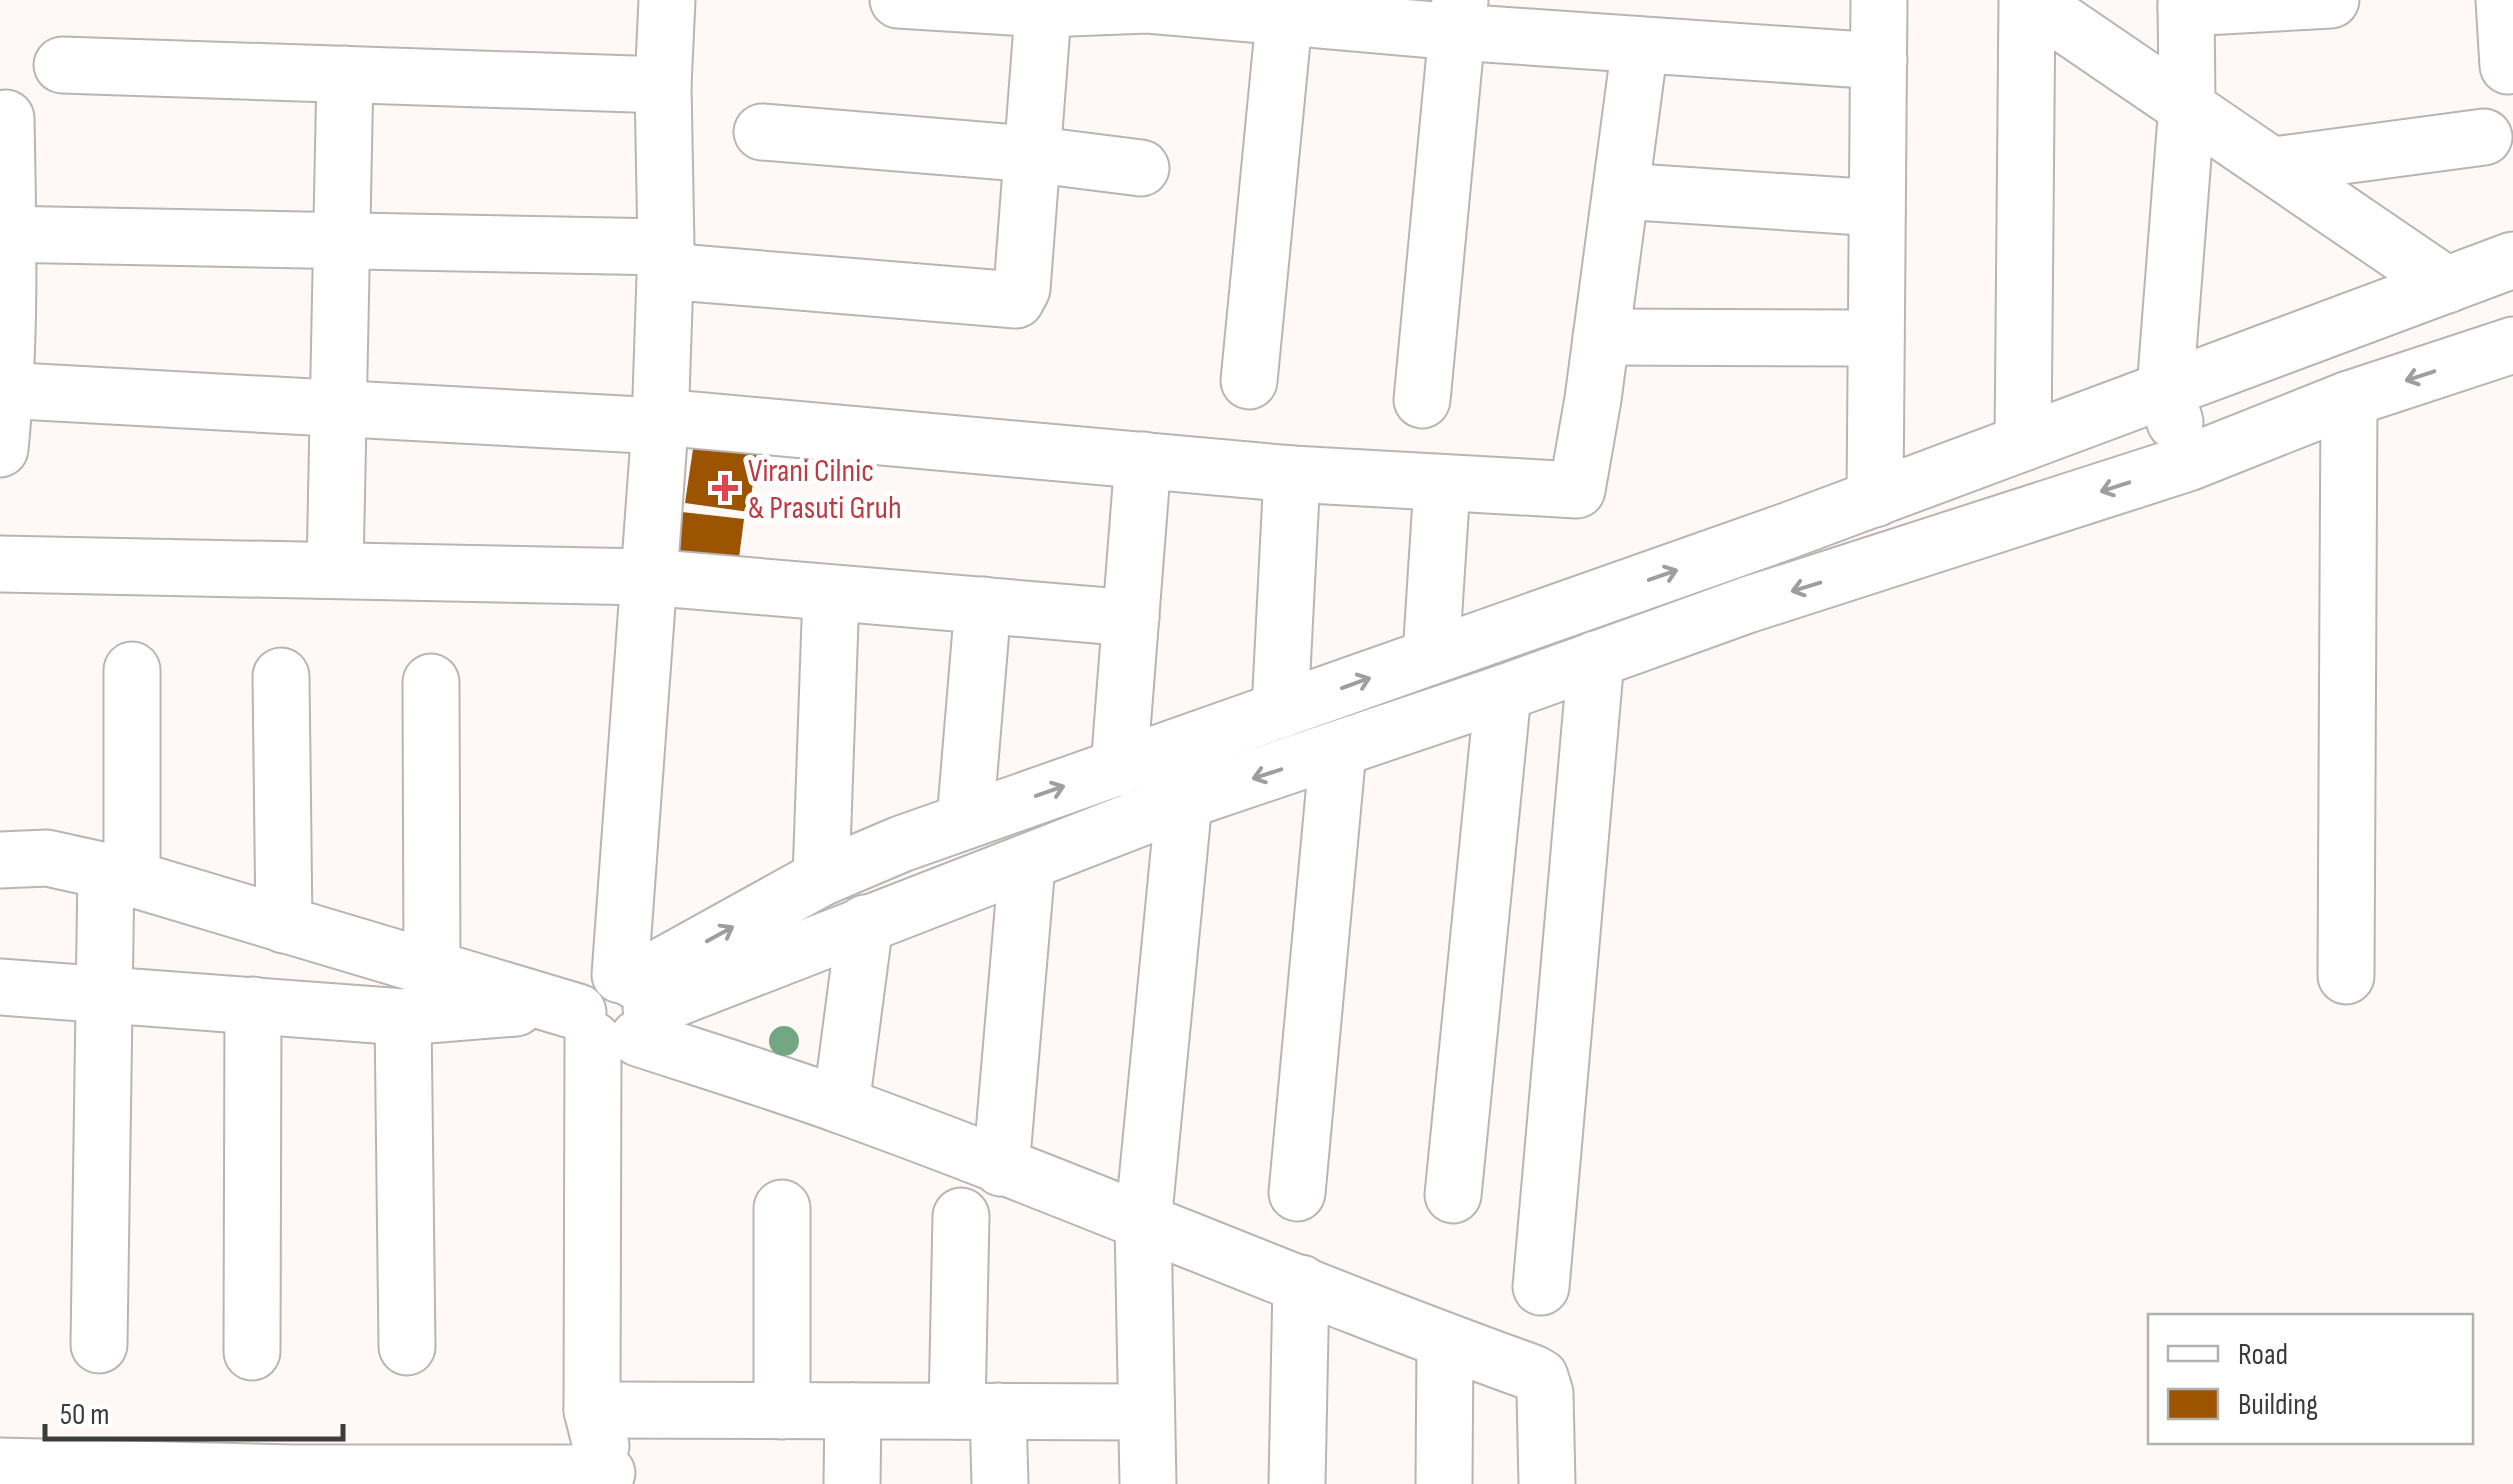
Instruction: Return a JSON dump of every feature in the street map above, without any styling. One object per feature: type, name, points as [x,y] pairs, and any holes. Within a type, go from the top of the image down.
[{"type":"street","points":[[0,1466],[293,1478],[609,1478],[592,1410],[609,1008],[660,422],[666,259],[663,85],[667,0]]},
{"type":"street","points":[[898,0],[1285,7],[1459,16],[1640,45],[1879,60]]},
{"type":"street","points":[[1874,499],[1879,0]]},
{"type":"street","points":[[2028,0],[2446,285]]},
{"type":"street","points":[[2023,443],[2028,0]]},
{"type":"street","points":[[2188,463],[2165,390],[2186,105],[2186,4],[2331,0]]},
{"type":"street","points":[[2504,0],[2508,66]]},
{"type":"street","points":[[4,234],[342,243],[666,259],[1016,300],[1022,289],[1044,5]]},
{"type":"street","points":[[1249,381],[1285,7]]},
{"type":"street","points":[[1422,400],[1459,16]]},
{"type":"street","points":[[3,390],[338,410],[660,422],[1292,474],[1577,490],[1602,337],[1640,45]]},
{"type":"street","points":[[62,65],[663,85]]},
{"type":"street","points":[[336,570],[344,74]]},
{"type":"street","points":[[0,449],[6,118]]},
{"type":"street","points":[[762,132],[1030,154],[1141,168]]},
{"type":"street","points":[[2274,165],[2484,137]]},
{"type":"street","points":[[1620,191],[1877,208]]},
{"type":"street","points":[[609,1008],[821,878],[965,821],[1726,553],[2513,260]]},
{"type":"street","points":[[1602,337],[1876,338]]},
{"type":"street","points":[[0,987],[402,1016],[609,1008],[865,923],[1027,865],[1184,802],[1747,605],[2188,463],[2348,399],[2513,345]]},
{"type":"street","points":[[2346,976],[2348,399]]},
{"type":"street","points":[[1119,768],[1143,460]]},
{"type":"street","points":[[1280,710],[1292,474]]},
{"type":"street","points":[[1431,656],[1442,484]]},
{"type":"street","points":[[1726,553],[1747,605]]},
{"type":"street","points":[[0,564],[648,577],[1131,618]]},
{"type":"street","points":[[821,878],[831,593]]},
{"type":"street","points":[[965,821],[983,606]]},
{"type":"street","points":[[1541,1288],[1596,659]]},
{"type":"street","points":[[100,1345],[105,993],[119,875],[132,670]]},
{"type":"street","points":[[281,676],[284,925]]},
{"type":"street","points":[[431,682],[432,970]]},
{"type":"street","points":[[1454,1196],[1503,693]]},
{"type":"street","points":[[1297,1193],[1338,750]]},
{"type":"street","points":[[1148,1484],[1143,1223],[1184,802]]},
{"type":"street","points":[[0,860],[48,858],[119,875],[432,970],[609,1008],[840,1106],[1540,1377],[1544,1392],[1547,1484]]},
{"type":"street","points":[[1001,1168],[1027,865]]},
{"type":"street","points":[[840,1106],[865,923]]},
{"type":"street","points":[[252,1352],[254,1005]]},
{"type":"street","points":[[402,1016],[407,1347]]},
{"type":"street","points":[[782,1208],[782,1411]]},
{"type":"street","points":[[961,1216],[978,1411],[1000,1484]]},
{"type":"street","points":[[1297,1484],[1301,1283]]},
{"type":"street","points":[[1444,1484],[1445,1342]]},
{"type":"street","points":[[592,1410],[1146,1412]]},
{"type":"street","points":[[852,1411],[852,1484]]},
{"type":"building","points":[[696,429],[759,438],[749,512],[685,503]]},
{"type":"building","points":[[682,512],[744,519],[736,581],[675,574]]},
{"type":"place","name":"Virani Cilnic & Prasuti Gruh","points":[[725,488]]}]
